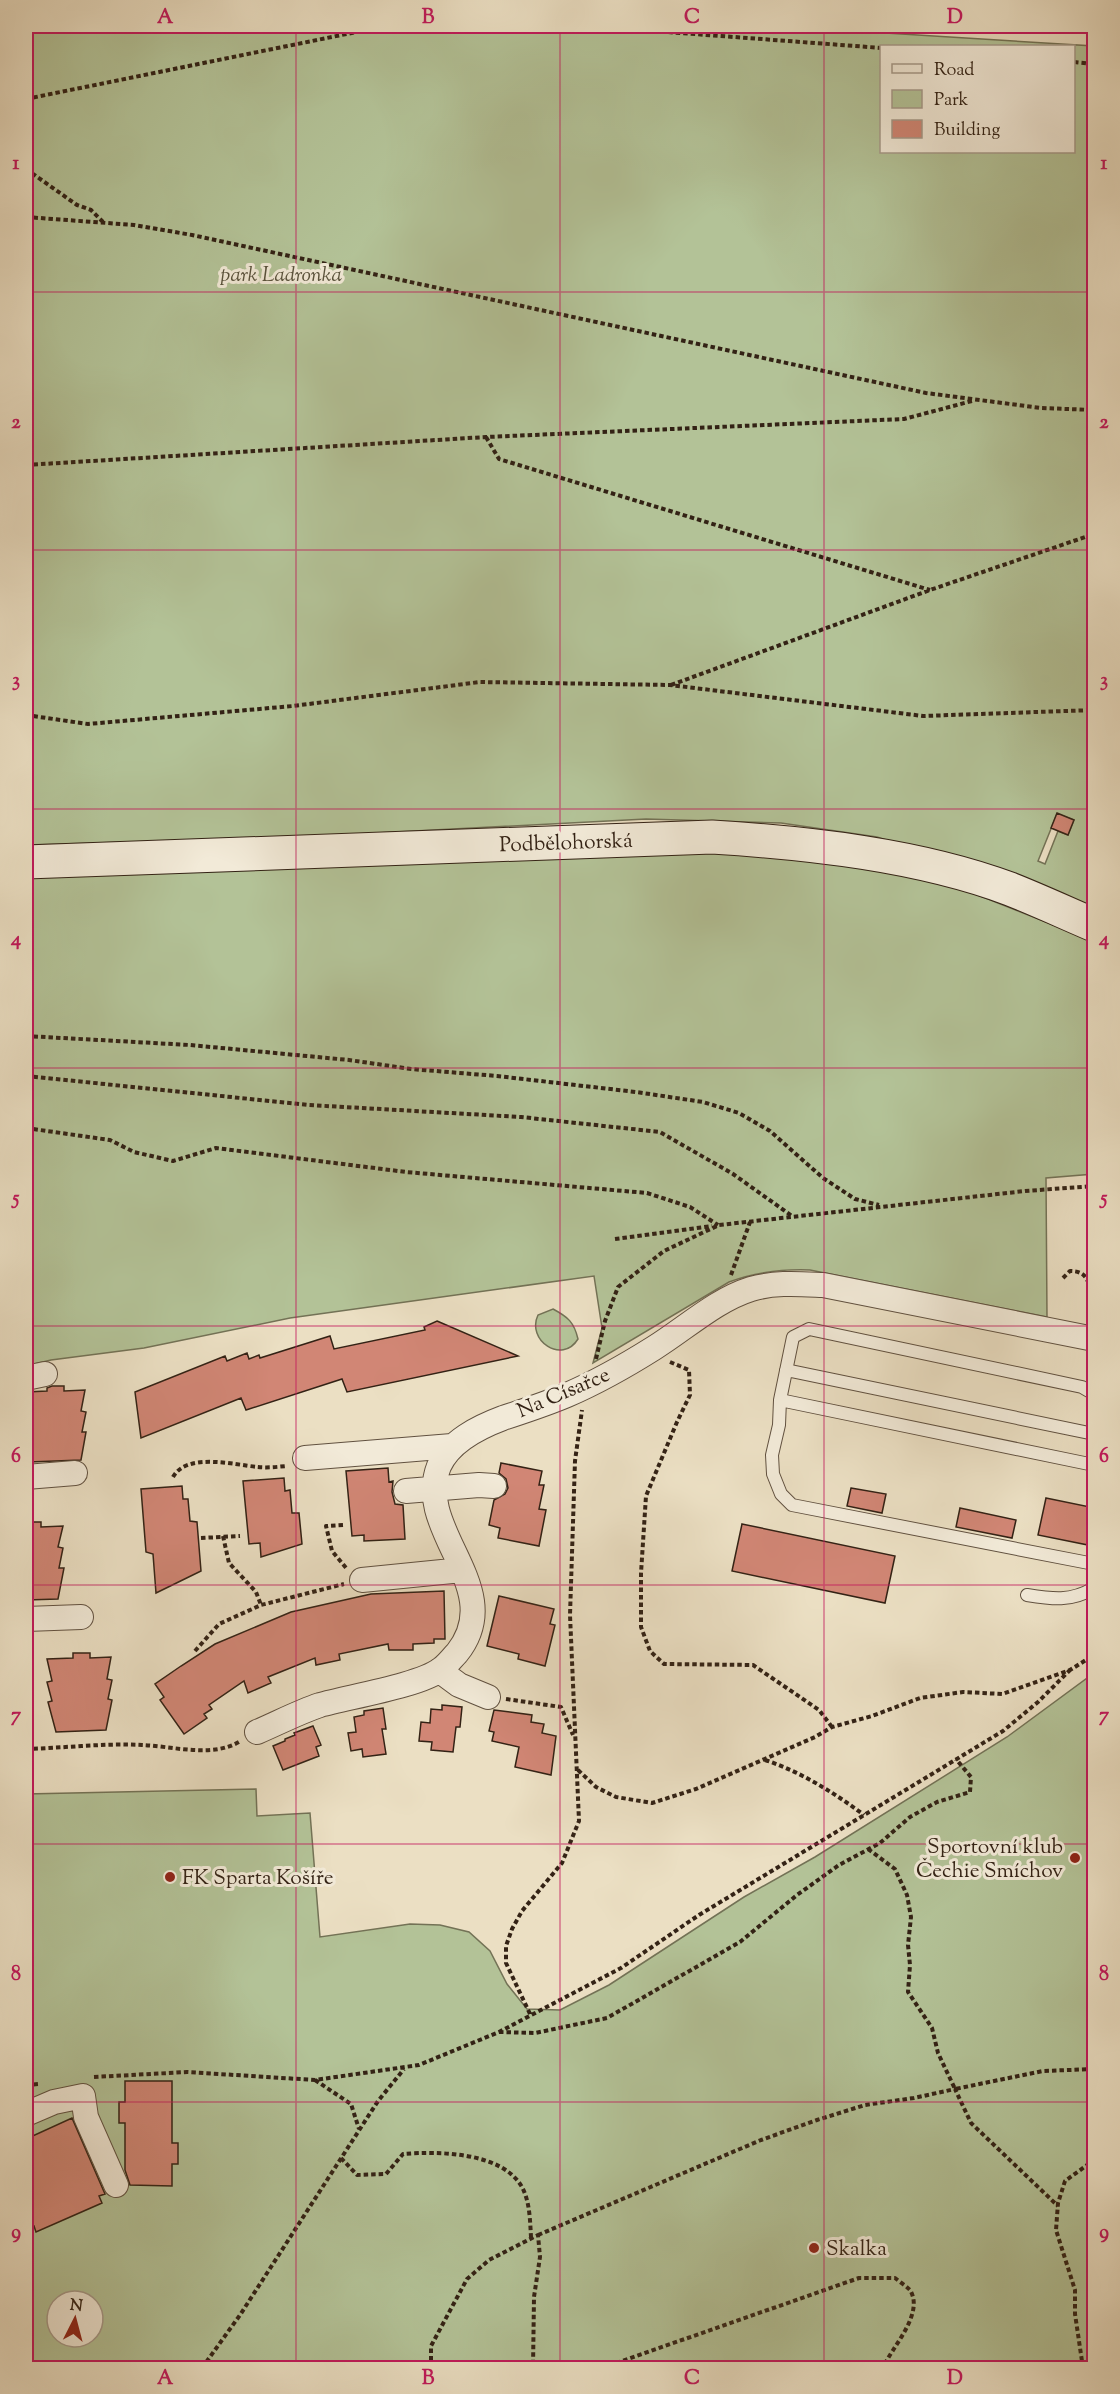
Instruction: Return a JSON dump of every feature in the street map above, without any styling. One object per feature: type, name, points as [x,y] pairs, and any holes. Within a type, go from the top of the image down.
[{"type":"street","name":"Podbělohorská","points":[[26,862],[712,837],[778,841],[926,865],[1008,888],[1095,925]]},
{"type":"street","name":"Na Císařce","points":[[433,1489],[440,1464],[452,1446],[482,1426],[566,1395],[589,1384],[655,1347],[722,1303],[750,1290],[781,1283],[823,1286],[1095,1339]]},
{"type":"street","points":[[305,1458],[452,1446]]},
{"type":"street","points":[[26,1477],[75,1473]]},
{"type":"street","points":[[406,1491],[494,1486]]},
{"type":"street","points":[[258,1732],[319,1706],[413,1681],[440,1671],[458,1651],[470,1629],[473,1605],[469,1581],[462,1570],[436,1508],[433,1489]]},
{"type":"street","points":[[359,1580],[462,1570]]},
{"type":"street","points":[[26,1619],[81,1617]]},
{"type":"street","points":[[440,1671],[459,1685],[488,1697]]},
{"type":"street","points":[[26,2114],[54,2102],[83,2096],[86,2116],[116,2185]]},
{"type":"lane","points":[[1095,1394],[1082,1387],[809,1329],[793,1337],[772,1455],[773,1474],[782,1494],[792,1505],[1095,1564]]},
{"type":"lane","points":[[786,1370],[1095,1434]]},
{"type":"lane","points":[[780,1400],[1095,1465]]},
{"type":"lane","points":[[1027,1595],[1071,1599],[1095,1588]]},
{"type":"path","points":[[26,99],[386,26]]},
{"type":"path","points":[[586,26],[880,48]]},
{"type":"path","points":[[1075,62],[1095,64]]},
{"type":"path","points":[[26,169],[77,205],[91,210],[103,223]]},
{"type":"path","points":[[26,217],[134,225],[192,235],[862,381],[974,400],[1041,408],[1095,410]]},
{"type":"path","points":[[26,465],[486,437],[904,419],[974,400]]},
{"type":"path","points":[[486,437],[499,459],[930,591]]},
{"type":"path","points":[[670,685],[1095,534]]},
{"type":"path","points":[[26,715],[88,724],[292,706],[480,682],[670,685],[923,716],[1095,710]]},
{"type":"path","points":[[26,1036],[190,1045],[349,1060],[411,1070],[498,1076],[703,1102],[739,1113],[770,1131],[823,1178],[855,1199],[883,1206]]},
{"type":"path","points":[[26,1076],[309,1104],[521,1117],[660,1132],[733,1174],[792,1217]]},
{"type":"path","points":[[26,1128],[110,1140],[134,1152],[173,1161],[216,1148],[406,1172],[647,1193],[690,1207],[719,1226]]},
{"type":"path","points":[[615,1239],[883,1206],[1095,1186]]},
{"type":"path","points":[[736,1263],[750,1222]]},
{"type":"path","points":[[530,2014],[506,1963],[506,1946],[522,1911],[562,1863],[579,1821],[570,1615],[575,1461],[578,1432],[589,1384],[605,1321],[618,1287],[664,1251],[719,1226]]},
{"type":"path","points":[[1062,1278],[1070,1270],[1079,1270],[1085,1274],[1095,1295]]},
{"type":"path","points":[[667,1361],[689,1370],[690,1395],[646,1496],[641,1573],[641,1628],[650,1650],[664,1664],[753,1665],[819,1710],[832,1727]]},
{"type":"path","points":[[173,1477],[184,1466],[219,1461],[258,1467],[275,1467],[293,1465],[305,1458]]},
{"type":"path","points":[[195,1651],[219,1624],[261,1605],[359,1580],[332,1551],[326,1526],[343,1525]]},
{"type":"path","points":[[223,1536],[229,1563],[256,1592],[261,1605]]},
{"type":"path","points":[[201,1538],[240,1536]]},
{"type":"path","points":[[578,1770],[596,1787],[616,1797],[652,1803],[696,1789],[815,1737],[832,1727],[872,1716],[920,1698],[963,1692],[1002,1694],[1070,1670],[1095,1655]]},
{"type":"path","points":[[93,2078],[187,2072],[315,2080],[404,2069],[441,2057],[499,2032],[621,1968],[699,1915],[1004,1731],[1070,1670]]},
{"type":"path","points":[[488,1697],[561,1707],[574,1737]]},
{"type":"path","points":[[26,1749],[143,1744],[162,1748],[221,1748],[230,1747],[258,1732]]},
{"type":"path","points":[[764,1759],[792,1769],[842,1798],[864,1815]]},
{"type":"path","points":[[499,2032],[535,2033],[607,2018],[740,1942],[797,1895],[839,1865],[880,1843],[910,1817],[937,1802],[970,1792],[971,1777],[956,1759]]},
{"type":"path","points":[[868,1850],[895,1869],[907,1895],[911,1917],[908,1945],[910,1965],[908,1992],[932,2028],[938,2053],[970,2122],[1058,2206]]},
{"type":"path","points":[[202,2368],[240,2315],[359,2129],[404,2069]]},
{"type":"path","points":[[431,2368],[431,2346],[467,2279],[489,2260],[531,2237],[761,2140],[817,2120],[865,2106],[1043,2072],[1095,2069]]},
{"type":"path","points":[[315,2080],[351,2104],[359,2129]]},
{"type":"path","points":[[26,2085],[48,2083]]},
{"type":"path","points":[[341,2158],[357,2175],[386,2174],[403,2154],[433,2152],[486,2161],[508,2170],[522,2188],[530,2216],[531,2237]]},
{"type":"path","points":[[1083,2368],[1075,2314],[1075,2290],[1056,2230],[1058,2206],[1065,2181],[1095,2160]]},
{"type":"path","points":[[533,2368],[534,2297],[540,2258],[538,2235]]},
{"type":"path","points":[[602,2368],[859,2278],[895,2278],[910,2291],[914,2307],[908,2326],[883,2368]]},
{"type":"green space","name":"park Ladronka","points":[[26,26],[773,26],[1094,46],[1094,911],[1021,883],[877,837],[781,823],[646,819],[299,837],[26,845]],"holes":[[[1057,814],[1074,820],[1068,835],[1058,831],[1045,864],[1038,861]]]},
{"type":"green space","points":[[705,846],[811,855],[960,888],[1094,941],[1094,1174],[1046,1178],[1047,1317],[810,1270],[778,1271],[729,1282],[593,1363],[602,1328],[594,1276],[290,1318],[144,1348],[51,1360],[26,1366],[26,874]]},
{"type":"green space","points":[[553,1309],[570,1321],[578,1339],[563,1350],[547,1346],[537,1333],[538,1315]]},
{"type":"green space","points":[[1094,1673],[1094,2368],[26,2368],[26,1794],[256,1789],[257,1816],[310,1813],[320,1937],[410,1924],[440,1925],[469,1932],[490,1951],[507,1984],[527,2009],[560,2010],[609,1985],[744,1897],[815,1857],[1007,1737]]},
{"type":"building","points":[[1057,813],[1074,820],[1068,835],[1051,828]]},
{"type":"building","points":[[437,1321],[518,1356],[347,1392],[342,1379],[246,1410],[241,1398],[141,1438],[135,1392],[225,1356],[227,1361],[247,1353],[249,1359],[259,1355],[260,1358],[330,1336],[334,1349],[425,1330],[424,1327]]},
{"type":"building","points":[[64,1386],[64,1391],[85,1390],[81,1411],[86,1412],[82,1432],[86,1432],[81,1460],[29,1462],[26,1447],[26,1392],[47,1391],[47,1388]]},
{"type":"building","points":[[501,1463],[542,1471],[539,1485],[544,1485],[539,1509],[546,1510],[539,1546],[498,1538],[500,1528],[489,1525],[494,1500],[505,1494],[508,1488],[506,1479],[499,1473]]},
{"type":"building","points":[[388,1468],[389,1482],[393,1481],[392,1492],[395,1504],[403,1505],[405,1539],[364,1541],[364,1535],[352,1536],[346,1471]]},
{"type":"building","points":[[284,1478],[285,1491],[290,1490],[292,1513],[299,1513],[302,1544],[261,1557],[260,1543],[249,1544],[243,1481]]},
{"type":"building","points":[[182,1486],[183,1499],[188,1499],[190,1521],[197,1522],[201,1571],[156,1593],[153,1554],[146,1552],[141,1489]]},
{"type":"building","points":[[851,1488],[886,1494],[882,1513],[847,1506]]},
{"type":"building","points":[[1046,1498],[1095,1508],[1093,1546],[1038,1535]]},
{"type":"building","points":[[960,1508],[1016,1520],[1012,1538],[956,1527]]},
{"type":"building","points":[[26,1522],[41,1522],[41,1527],[63,1526],[58,1547],[63,1548],[59,1568],[64,1568],[58,1599],[26,1600]]},
{"type":"building","points":[[742,1524],[895,1556],[885,1603],[732,1571]]},
{"type":"building","points":[[444,1591],[445,1639],[434,1639],[434,1643],[413,1644],[413,1650],[389,1650],[388,1644],[339,1654],[340,1660],[316,1665],[315,1658],[268,1677],[271,1683],[248,1693],[244,1681],[209,1705],[212,1709],[204,1714],[207,1718],[184,1734],[160,1700],[164,1697],[155,1684],[181,1666],[215,1644],[291,1612],[371,1594]]},
{"type":"building","points":[[499,1596],[554,1609],[550,1624],[555,1625],[545,1666],[518,1659],[519,1654],[487,1646]]},
{"type":"building","points":[[73,1653],[90,1653],[90,1658],[111,1657],[107,1679],[112,1680],[108,1699],[112,1700],[106,1730],[56,1732],[48,1702],[52,1701],[47,1682],[52,1681],[47,1659],[73,1658]]},
{"type":"building","points":[[442,1705],[462,1707],[460,1727],[456,1727],[453,1752],[431,1750],[432,1742],[419,1741],[421,1722],[430,1723],[431,1709],[442,1710]]},
{"type":"building","points":[[383,1708],[386,1729],[382,1729],[386,1754],[363,1757],[362,1749],[351,1751],[348,1733],[356,1732],[354,1717],[364,1715],[364,1711]]},
{"type":"building","points":[[494,1710],[532,1715],[531,1722],[544,1724],[542,1733],[556,1736],[551,1775],[515,1767],[519,1747],[492,1741],[494,1732],[489,1731]]},
{"type":"building","points":[[313,1726],[321,1745],[316,1747],[319,1756],[283,1770],[273,1746],[295,1735],[294,1733]]},
{"type":"building","points":[[125,2081],[172,2081],[172,2143],[178,2143],[178,2164],[172,2164],[172,2186],[130,2185],[125,2170],[125,2123],[119,2123],[119,2102],[125,2102]]},
{"type":"building","points":[[72,2118],[105,2194],[99,2196],[102,2203],[36,2232],[34,2226],[26,2229],[26,2139]]},
{"type":"place","name":"Sportovní klub Čechie Smíchov","points":[[1075,1858]]},
{"type":"place","name":"FK Sparta Košíře","points":[[170,1877]]},
{"type":"place","name":"Skalka","points":[[814,2248]]}]
